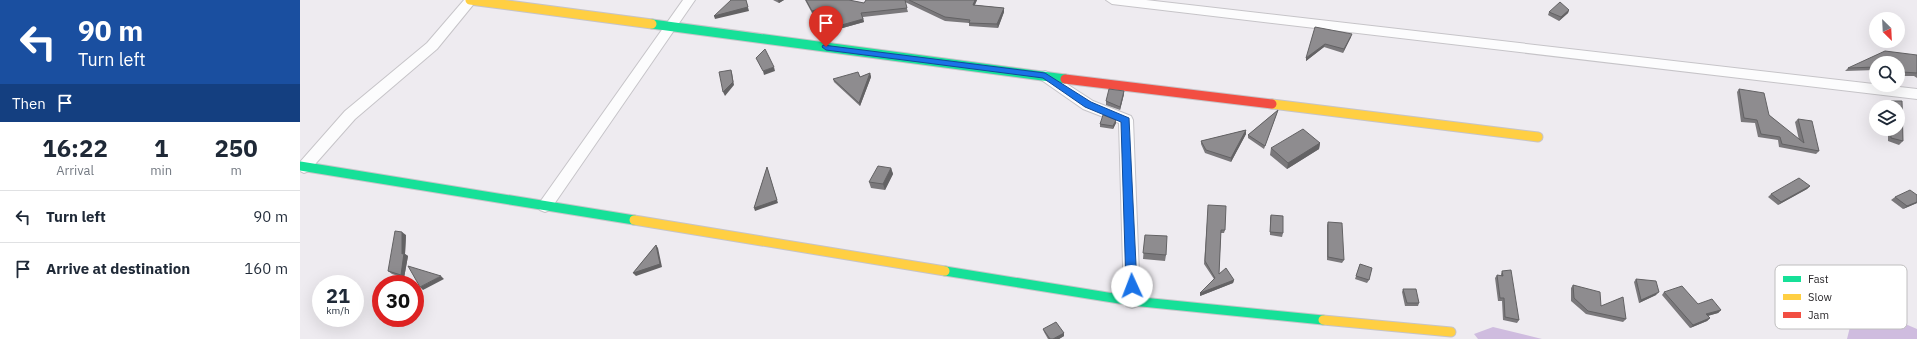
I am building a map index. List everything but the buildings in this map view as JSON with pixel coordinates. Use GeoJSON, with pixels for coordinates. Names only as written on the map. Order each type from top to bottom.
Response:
{"type":"FeatureCollection","features":[{"type":"Feature","properties":{"kind":"street"},"geometry":{"type":"LineString","coordinates":[[302,167],[350,115],[432,46],[471,0],[1045,76],[1538,137]]}},
{"type":"Feature","properties":{"kind":"street"},"geometry":{"type":"LineString","coordinates":[[545,206],[689,0]]}},
{"type":"Feature","properties":{"kind":"street"},"geometry":{"type":"LineString","coordinates":[[1112,0],[1917,94]]}},
{"type":"Feature","properties":{"kind":"street"},"geometry":{"type":"LineString","coordinates":[[1045,76],[1088,104],[1126,120],[1132,301]]}},
{"type":"Feature","properties":{"kind":"street"},"geometry":{"type":"LineString","coordinates":[[302,167],[1132,301],[1451,332]]}},
{"type":"Feature","properties":{"kind":"shaded area"},"geometry":{"type":"Polygon","coordinates":[[[1907,325],[1917,329],[1917,339],[1847,339],[1850,329],[1907,329],[1907,325]]]}},
{"type":"Feature","properties":{"kind":"shaded area"},"geometry":{"type":"Polygon","coordinates":[[[1493,327],[1542,339],[1478,339],[1474,334],[1493,327]]]}},
{"type":"Feature","properties":{"kind":"traffic: fast"},"geometry":{"type":"LineString","coordinates":[[652,24],[1065,79]]}},
{"type":"Feature","properties":{"kind":"traffic: fast"},"geometry":{"type":"LineString","coordinates":[[300,166],[634,220]]}},
{"type":"Feature","properties":{"kind":"traffic: fast"},"geometry":{"type":"LineString","coordinates":[[945,271],[1132,301],[1323,320]]}},
{"type":"Feature","properties":{"kind":"traffic: slow"},"geometry":{"type":"LineString","coordinates":[[470,0],[652,24]]}},
{"type":"Feature","properties":{"kind":"traffic: slow"},"geometry":{"type":"LineString","coordinates":[[1272,104],[1538,137]]}},
{"type":"Feature","properties":{"kind":"traffic: slow"},"geometry":{"type":"LineString","coordinates":[[634,220],[945,271]]}},
{"type":"Feature","properties":{"kind":"traffic: slow"},"geometry":{"type":"LineString","coordinates":[[1323,320],[1451,332]]}},
{"type":"Feature","properties":{"kind":"traffic: jam"},"geometry":{"type":"LineString","coordinates":[[1065,79],[1272,104]]}},
{"type":"Feature","properties":{"kind":"route"},"geometry":{"type":"LineString","coordinates":[[826,47],[1045,76],[1088,104],[1126,120],[1132,286]]}}]}
